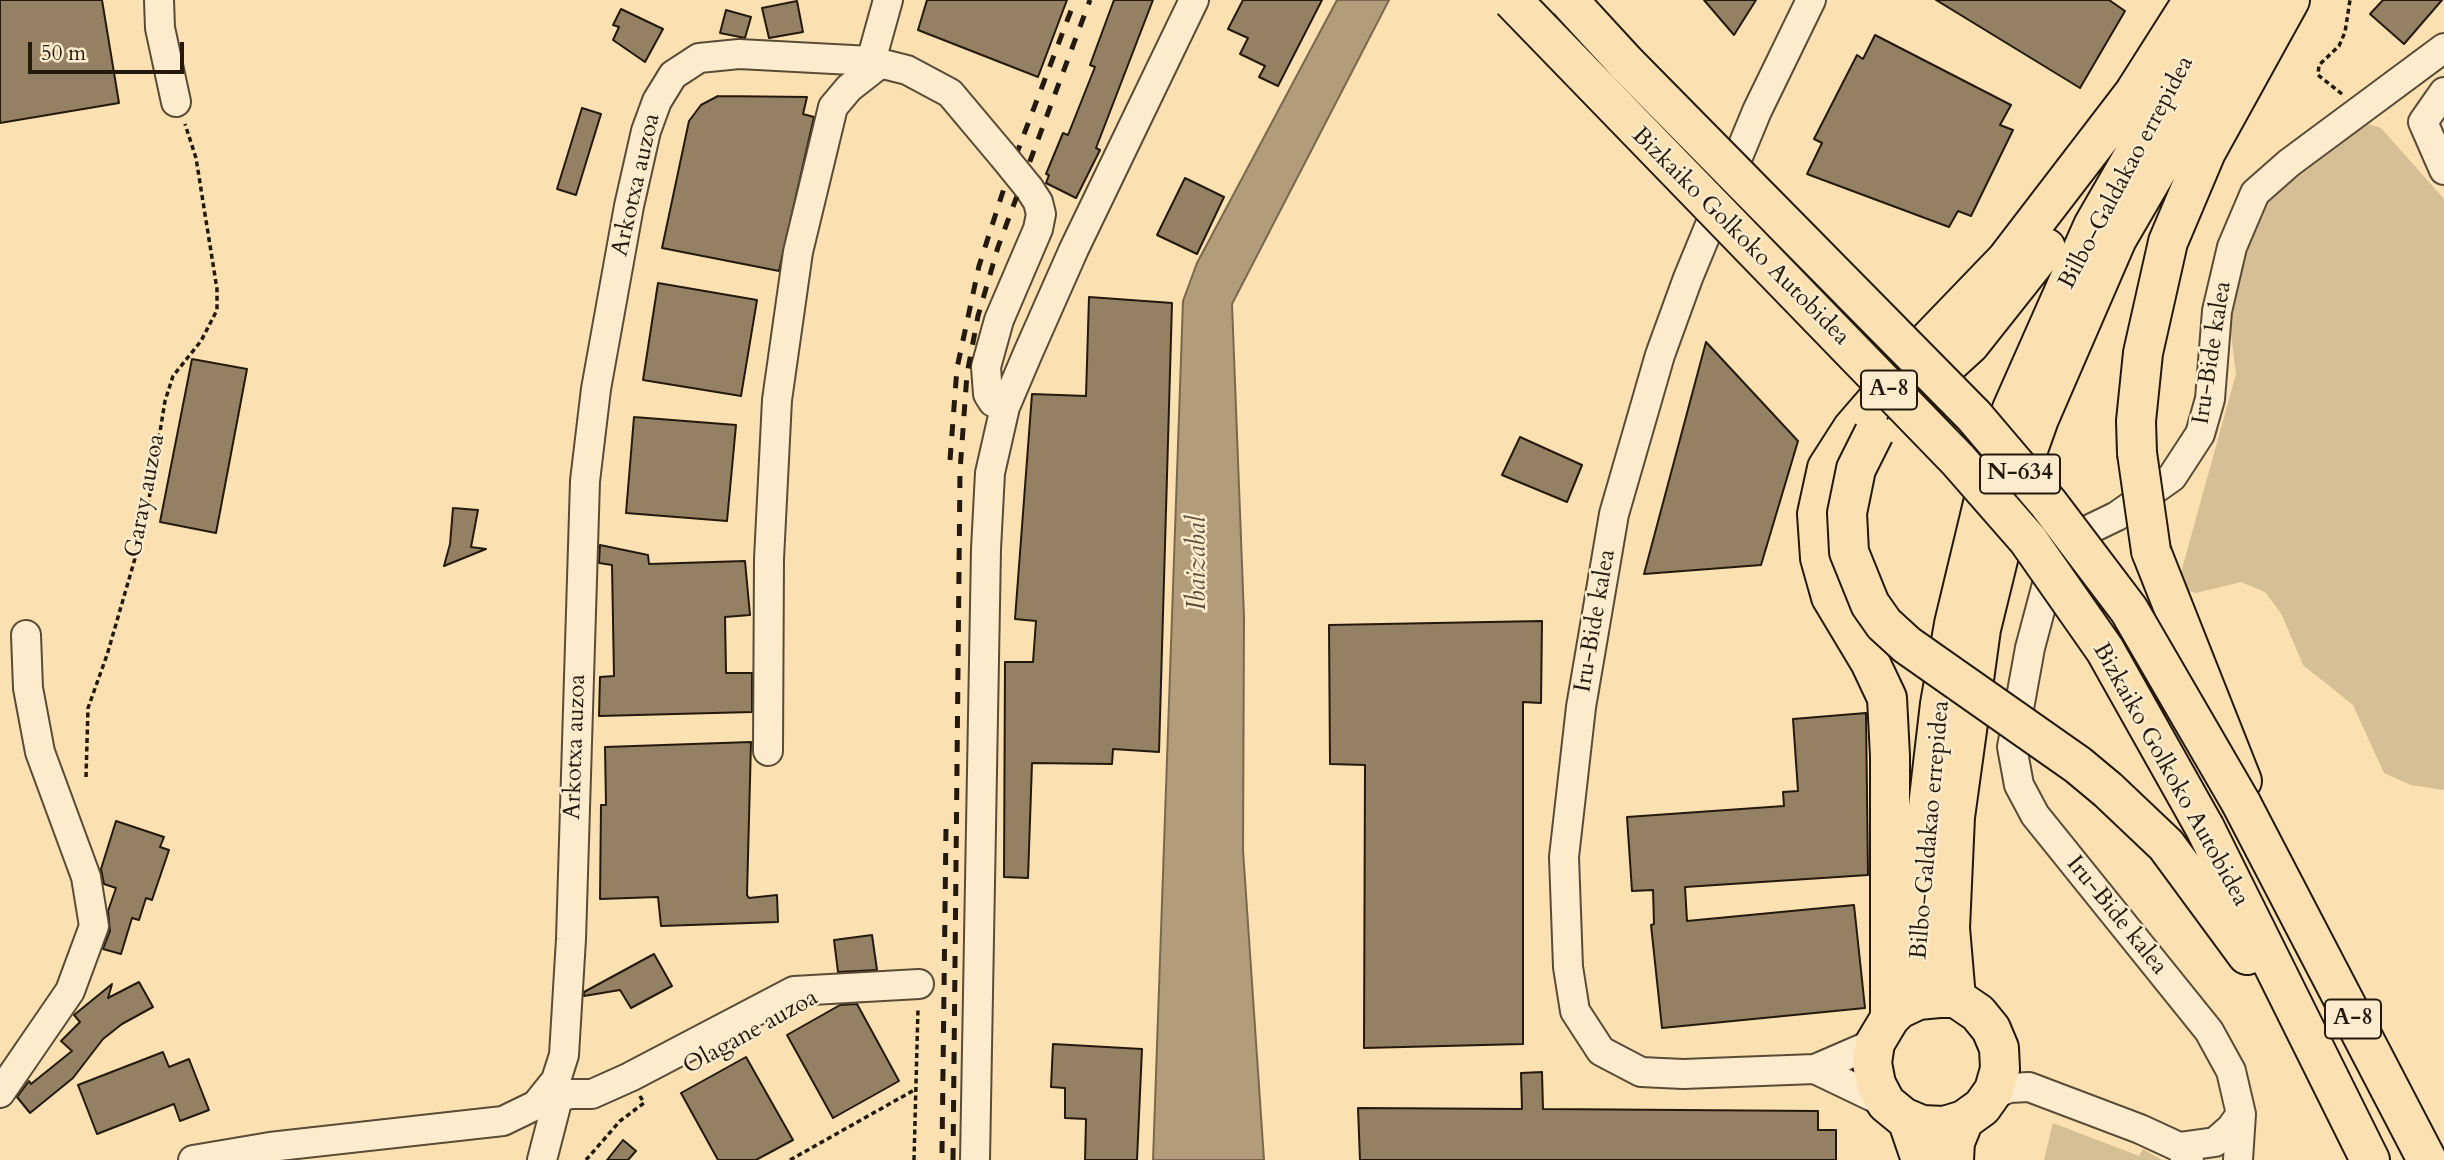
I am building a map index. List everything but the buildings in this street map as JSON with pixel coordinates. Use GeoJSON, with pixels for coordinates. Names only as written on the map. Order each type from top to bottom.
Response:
{"type":"FeatureCollection","features":[{"type":"Feature","properties":{"kind":"highway","name":"Bizkaiko Golkoko Autobidea"},"geometry":{"type":"LineString","coordinates":[[1511,0],[1958,460],[2028,540],[2105,650],[2205,828],[2304,1033],[2371,1160]]}},
{"type":"Feature","properties":{"kind":"highway","name":"Bizkaiko Golkoko Autobidea"},"geometry":{"type":"LineString","coordinates":[[1568,0],[1626,63],[1974,416],[2048,503],[2129,610],[2281,876],[2427,1160]]}},
{"type":"Feature","properties":{"kind":"highway"},"geometry":{"type":"LineString","coordinates":[[1921,1160],[1897,1111],[1876,1084],[1872,1063],[1891,1022],[1890,756],[1887,698],[1870,662],[1831,597],[1820,558],[1817,514],[1827,468],[1852,429],[1929,341],[2006,260],[2134,93],[2193,0]]}},
{"type":"Feature","properties":{"kind":"highway","name":"Bilbo-Galdakao errepidea"},"geometry":{"type":"LineString","coordinates":[[1891,1022],[1917,984],[1921,958],[1927,815],[1940,704],[1954,624],[1992,470],[2012,409],[2073,265],[2112,190],[2223,0]]}},
{"type":"Feature","properties":{"kind":"highway","name":"Bilbo-Galdakao errepidea"},"geometry":{"type":"LineString","coordinates":[[1956,998],[1952,965],[1951,889],[1955,817],[1982,629],[2018,478],[2039,419],[2117,239],[2256,0]]}},
{"type":"Feature","properties":{"kind":"highway"},"geometry":{"type":"LineString","coordinates":[[2281,876],[2151,551],[2137,453],[2136,421],[2143,353],[2168,242],[2206,152],[2290,0]]}},
{"type":"Feature","properties":{"kind":"highway"},"geometry":{"type":"LineString","coordinates":[[2192,52],[1997,315],[1951,364],[1874,433],[1856,468],[1847,513],[1849,552],[1870,604],[1884,624],[1907,645],[2067,757],[2108,790],[2166,845],[2304,1033]]}},
{"type":"Feature","properties":{"kind":"highway"},"geometry":{"type":"LineString","coordinates":[[1891,1022],[1918,1000],[1956,998],[1978,1013],[1991,1029],[1999,1048],[2000,1069],[1955,1142],[1954,1160]]}},
{"type":"Feature","properties":{"kind":"highway"},"geometry":{"type":"LineString","coordinates":[[1897,1111],[1922,1125],[1944,1126],[1977,1108]]}},
{"type":"Feature","properties":{"kind":"street"},"geometry":{"type":"LineString","coordinates":[[159,0],[160,28],[176,102]]}},
{"type":"Feature","properties":{"kind":"street"},"geometry":{"type":"LineString","coordinates":[[768,751],[769,559],[777,400],[798,252],[833,107],[876,62],[888,0]]}},
{"type":"Feature","properties":{"kind":"street"},"geometry":{"type":"LineString","coordinates":[[975,1160],[986,549],[990,473],[1005,407],[1074,249],[1194,0]]}},
{"type":"Feature","properties":{"kind":"street","name":"Iru-Bide kalea"},"geometry":{"type":"LineString","coordinates":[[1811,0],[1752,124],[1688,278],[1656,368],[1615,514],[1581,707],[1564,857],[1568,967],[1575,1011],[1601,1051],[1641,1072],[1815,1069]]}},
{"type":"Feature","properties":{"kind":"street","name":"Iru-Bide kalea"},"geometry":{"type":"LineString","coordinates":[[2238,1160],[2241,1114],[2231,1071],[2209,1031],[2035,815],[2019,785],[2012,747],[2030,648],[2051,569],[2088,530],[2117,516],[2172,477],[2200,434],[2210,399],[2217,311],[2232,247],[2255,193],[2289,163],[2444,48]]}},
{"type":"Feature","properties":{"kind":"street","name":"Arkotxa auzoa"},"geometry":{"type":"LineString","coordinates":[[193,1160],[267,1154],[484,1125],[522,1114],[553,1095],[564,1055],[571,939],[585,481],[596,389],[646,131],[657,101],[673,75],[699,58],[739,54],[876,62]]}},
{"type":"Feature","properties":{"kind":"street"},"geometry":{"type":"LineString","coordinates":[[876,62],[907,70],[950,93],[1038,202],[1041,214],[1038,229],[995,332],[986,367],[988,394],[993,402],[1005,407]]}},
{"type":"Feature","properties":{"kind":"street"},"geometry":{"type":"LineString","coordinates":[[2444,92],[2423,122],[2444,170]]}},
{"type":"Feature","properties":{"kind":"street"},"geometry":{"type":"LineString","coordinates":[[0,1093],[9,1058],[70,991],[94,926],[86,877],[40,752],[28,688],[26,635]]}},
{"type":"Feature","properties":{"kind":"street"},"geometry":{"type":"LineString","coordinates":[[542,1160],[553,1095],[592,1094],[630,1077],[794,991],[919,984]]}},
{"type":"Feature","properties":{"kind":"street"},"geometry":{"type":"LineString","coordinates":[[1815,1069],[1891,1022]]}},
{"type":"Feature","properties":{"kind":"street"},"geometry":{"type":"LineString","coordinates":[[1999,1048],[2010,1067],[2029,1087]]}},
{"type":"Feature","properties":{"kind":"street"},"geometry":{"type":"LineString","coordinates":[[1815,1069],[1897,1111]]}},
{"type":"Feature","properties":{"kind":"street"},"geometry":{"type":"LineString","coordinates":[[1977,1108],[2009,1088],[2029,1087],[2140,1129],[2184,1154],[2223,1137],[2241,1114]]}},
{"type":"Feature","properties":{"kind":"path"},"geometry":{"type":"LineString","coordinates":[[2345,96],[2324,83],[2318,75],[2319,65],[2330,57],[2345,32],[2350,0]]}},
{"type":"Feature","properties":{"kind":"path","name":"Garay auzoa"},"geometry":{"type":"LineString","coordinates":[[86,778],[88,708],[145,524],[158,439],[173,376],[212,324],[217,310],[217,289],[196,158],[176,102]]}},
{"type":"Feature","properties":{"kind":"path"},"geometry":{"type":"LineString","coordinates":[[914,1160],[919,984]]}},
{"type":"Feature","properties":{"kind":"path"},"geometry":{"type":"LineString","coordinates":[[586,1160],[621,1121],[644,1102],[630,1077]]}},
{"type":"Feature","properties":{"kind":"path"},"geometry":{"type":"LineString","coordinates":[[790,1160],[916,1089]]}},
{"type":"Feature","properties":{"kind":"shaded area"},"geometry":{"type":"Polygon","coordinates":[[[2354,119],[2381,128],[2444,199],[2444,790],[2411,785],[2384,773],[2353,705],[2303,665],[2282,615],[2265,592],[2241,582],[2196,593],[2177,587],[2236,374],[2223,270],[2230,225],[2354,119]]]}},
{"type":"Feature","properties":{"kind":"shaded area"},"geometry":{"type":"Polygon","coordinates":[[[2053,1123],[2139,1156],[2143,1149],[2162,1160],[2044,1160],[2053,1123]]]}},
{"type":"Feature","properties":{"kind":"water","name":"Ibaizabal"},"geometry":{"type":"Polygon","coordinates":[[[1337,0],[1389,0],[1232,304],[1244,617],[1243,850],[1264,1160],[1153,1160],[1183,301],[1197,263],[1337,0]]]}},
{"type":"Feature","properties":{"kind":"railway"},"geometry":{"type":"LineString","coordinates":[[950,460],[957,368],[979,266],[1007,179],[1075,0]]}},
{"type":"Feature","properties":{"kind":"railway"},"geometry":{"type":"LineString","coordinates":[[953,1160],[960,471],[967,374],[978,316],[998,247],[1090,0]]}},
{"type":"Feature","properties":{"kind":"railway"},"geometry":{"type":"LineString","coordinates":[[942,1153],[946,828]]}}]}
